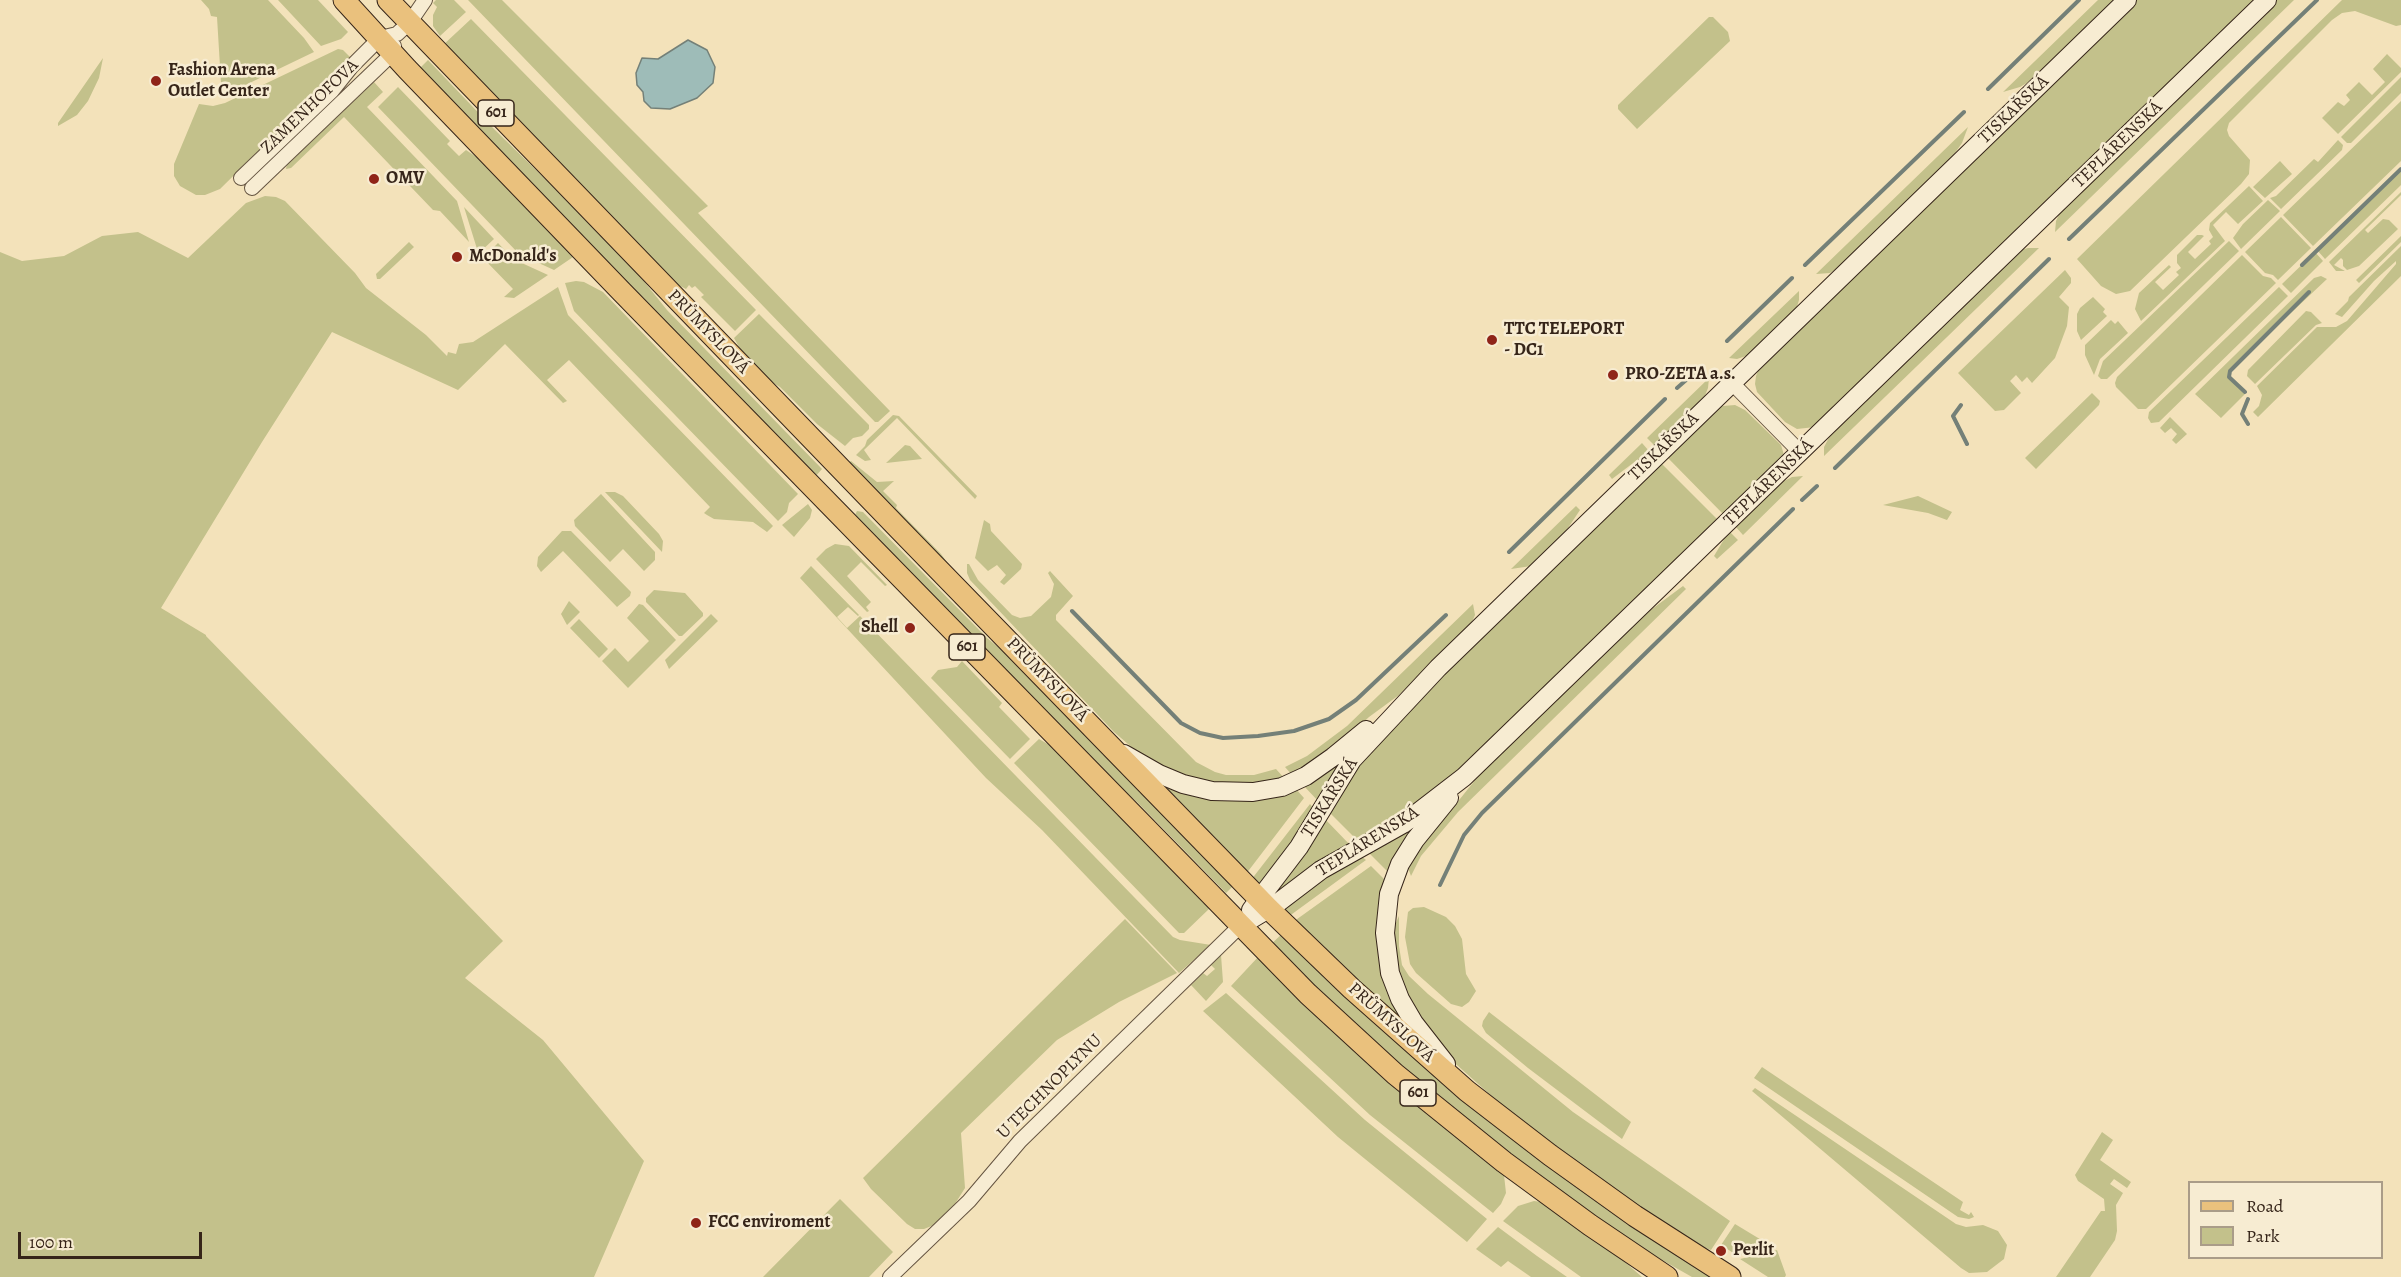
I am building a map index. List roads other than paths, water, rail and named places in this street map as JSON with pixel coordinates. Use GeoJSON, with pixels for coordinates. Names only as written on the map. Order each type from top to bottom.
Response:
{"type":"FeatureCollection","features":[{"type":"Feature","properties":{"kind":"main road","name":"PRŮMYSLOVÁ"},"geometry":{"type":"LineString","coordinates":[[344,0],[395,37],[1112,747],[1264,904],[1352,989],[1467,1091],[1607,1196],[1730,1277]]}},
{"type":"Feature","properties":{"kind":"main road","name":"PRŮMYSLOVÁ"},"geometry":{"type":"LineString","coordinates":[[388,0],[395,37],[622,292],[1240,927],[1308,994],[1421,1096],[1548,1196],[1667,1277]]}},
{"type":"Feature","properties":{"kind":"street"},"geometry":{"type":"LineString","coordinates":[[395,37],[425,0]]}},
{"type":"Feature","properties":{"kind":"street","name":"TISKAŘSKÁ"},"geometry":{"type":"LineString","coordinates":[[1264,904],[1352,760],[1438,668],[2127,0]]}},
{"type":"Feature","properties":{"kind":"street","name":"TEPLÁRENSKÁ"},"geometry":{"type":"LineString","coordinates":[[1240,927],[1264,904],[1403,824],[1464,777],[2267,0]]}},
{"type":"Feature","properties":{"kind":"street","name":"ZAMENHOFOVA"},"geometry":{"type":"LineString","coordinates":[[241,178],[332,91],[352,66],[395,37]]}},
{"type":"Feature","properties":{"kind":"street","name":"ZAMENHOFOVA"},"geometry":{"type":"LineString","coordinates":[[252,188],[395,37]]}},
{"type":"Feature","properties":{"kind":"street"},"geometry":{"type":"LineString","coordinates":[[1732,382],[1801,453]]}},
{"type":"Feature","properties":{"kind":"street"},"geometry":{"type":"LineString","coordinates":[[1112,747],[1159,774],[1197,788],[1227,793],[1268,790],[1294,782],[1317,770],[1438,668]]}},
{"type":"Feature","properties":{"kind":"street"},"geometry":{"type":"LineString","coordinates":[[1464,777],[1415,840],[1400,864],[1389,894],[1384,933],[1390,973],[1403,1005],[1414,1023],[1467,1091]]}},
{"type":"Feature","properties":{"kind":"street","name":"U TECHNOPLYNU"},"geometry":{"type":"LineString","coordinates":[[890,1277],[969,1201],[1020,1140],[1240,927]]}},
{"type":"Feature","properties":{"kind":"water"},"geometry":{"type":"Polygon","coordinates":[[[688,40],[707,50],[715,67],[713,83],[697,98],[670,109],[651,108],[644,101],[643,92],[637,85],[636,73],[642,58],[658,59],[688,40]]]}},
{"type":"Feature","properties":{"kind":"waterway"},"geometry":{"type":"LineString","coordinates":[[1988,89],[2079,0]]}},
{"type":"Feature","properties":{"kind":"waterway"},"geometry":{"type":"LineString","coordinates":[[2069,239],[2317,0]]}},
{"type":"Feature","properties":{"kind":"waterway"},"geometry":{"type":"LineString","coordinates":[[1805,265],[1964,112]]}},
{"type":"Feature","properties":{"kind":"waterway"},"geometry":{"type":"LineString","coordinates":[[2302,265],[2401,169]]}},
{"type":"Feature","properties":{"kind":"waterway"},"geometry":{"type":"LineString","coordinates":[[1835,468],[2049,259]]}},
{"type":"Feature","properties":{"kind":"waterway"},"geometry":{"type":"LineString","coordinates":[[1727,341],[1792,278]]}},
{"type":"Feature","properties":{"kind":"waterway"},"geometry":{"type":"LineString","coordinates":[[2245,392],[2229,377],[2230,371],[2309,292]]}},
{"type":"Feature","properties":{"kind":"waterway"},"geometry":{"type":"LineString","coordinates":[[1677,388],[1693,374]]}},
{"type":"Feature","properties":{"kind":"waterway"},"geometry":{"type":"LineString","coordinates":[[1509,552],[1665,399]]}},
{"type":"Feature","properties":{"kind":"waterway"},"geometry":{"type":"LineString","coordinates":[[2248,399],[2242,414],[2248,424]]}},
{"type":"Feature","properties":{"kind":"waterway"},"geometry":{"type":"LineString","coordinates":[[1961,405],[1953,416],[1967,444]]}},
{"type":"Feature","properties":{"kind":"waterway"},"geometry":{"type":"LineString","coordinates":[[1802,500],[1817,486]]}},
{"type":"Feature","properties":{"kind":"waterway"},"geometry":{"type":"LineString","coordinates":[[1440,885],[1464,835],[1482,813],[1793,509]]}},
{"type":"Feature","properties":{"kind":"waterway"},"geometry":{"type":"LineString","coordinates":[[1072,611],[1181,723],[1200,733],[1223,738],[1294,731],[1329,719],[1356,700],[1446,615]]}},
{"type":"Feature","properties":{"kind":"place","name":"Fashion Arena Outlet Center"},"geometry":{"type":"Point","coordinates":[156,81]}},
{"type":"Feature","properties":{"kind":"place","name":"OMV"},"geometry":{"type":"Point","coordinates":[374,179]}},
{"type":"Feature","properties":{"kind":"place","name":"McDonald's"},"geometry":{"type":"Point","coordinates":[457,257]}},
{"type":"Feature","properties":{"kind":"place","name":"TTC TELEPORT - DC1"},"geometry":{"type":"Point","coordinates":[1492,340]}},
{"type":"Feature","properties":{"kind":"place","name":"PRO-ZETA a.s."},"geometry":{"type":"Point","coordinates":[1613,375]}},
{"type":"Feature","properties":{"kind":"place","name":"Shell"},"geometry":{"type":"Point","coordinates":[910,628]}},
{"type":"Feature","properties":{"kind":"place","name":"FCC enviroment"},"geometry":{"type":"Point","coordinates":[696,1223]}},
{"type":"Feature","properties":{"kind":"place","name":"Perlit"},"geometry":{"type":"Point","coordinates":[1721,1251]}}]}
